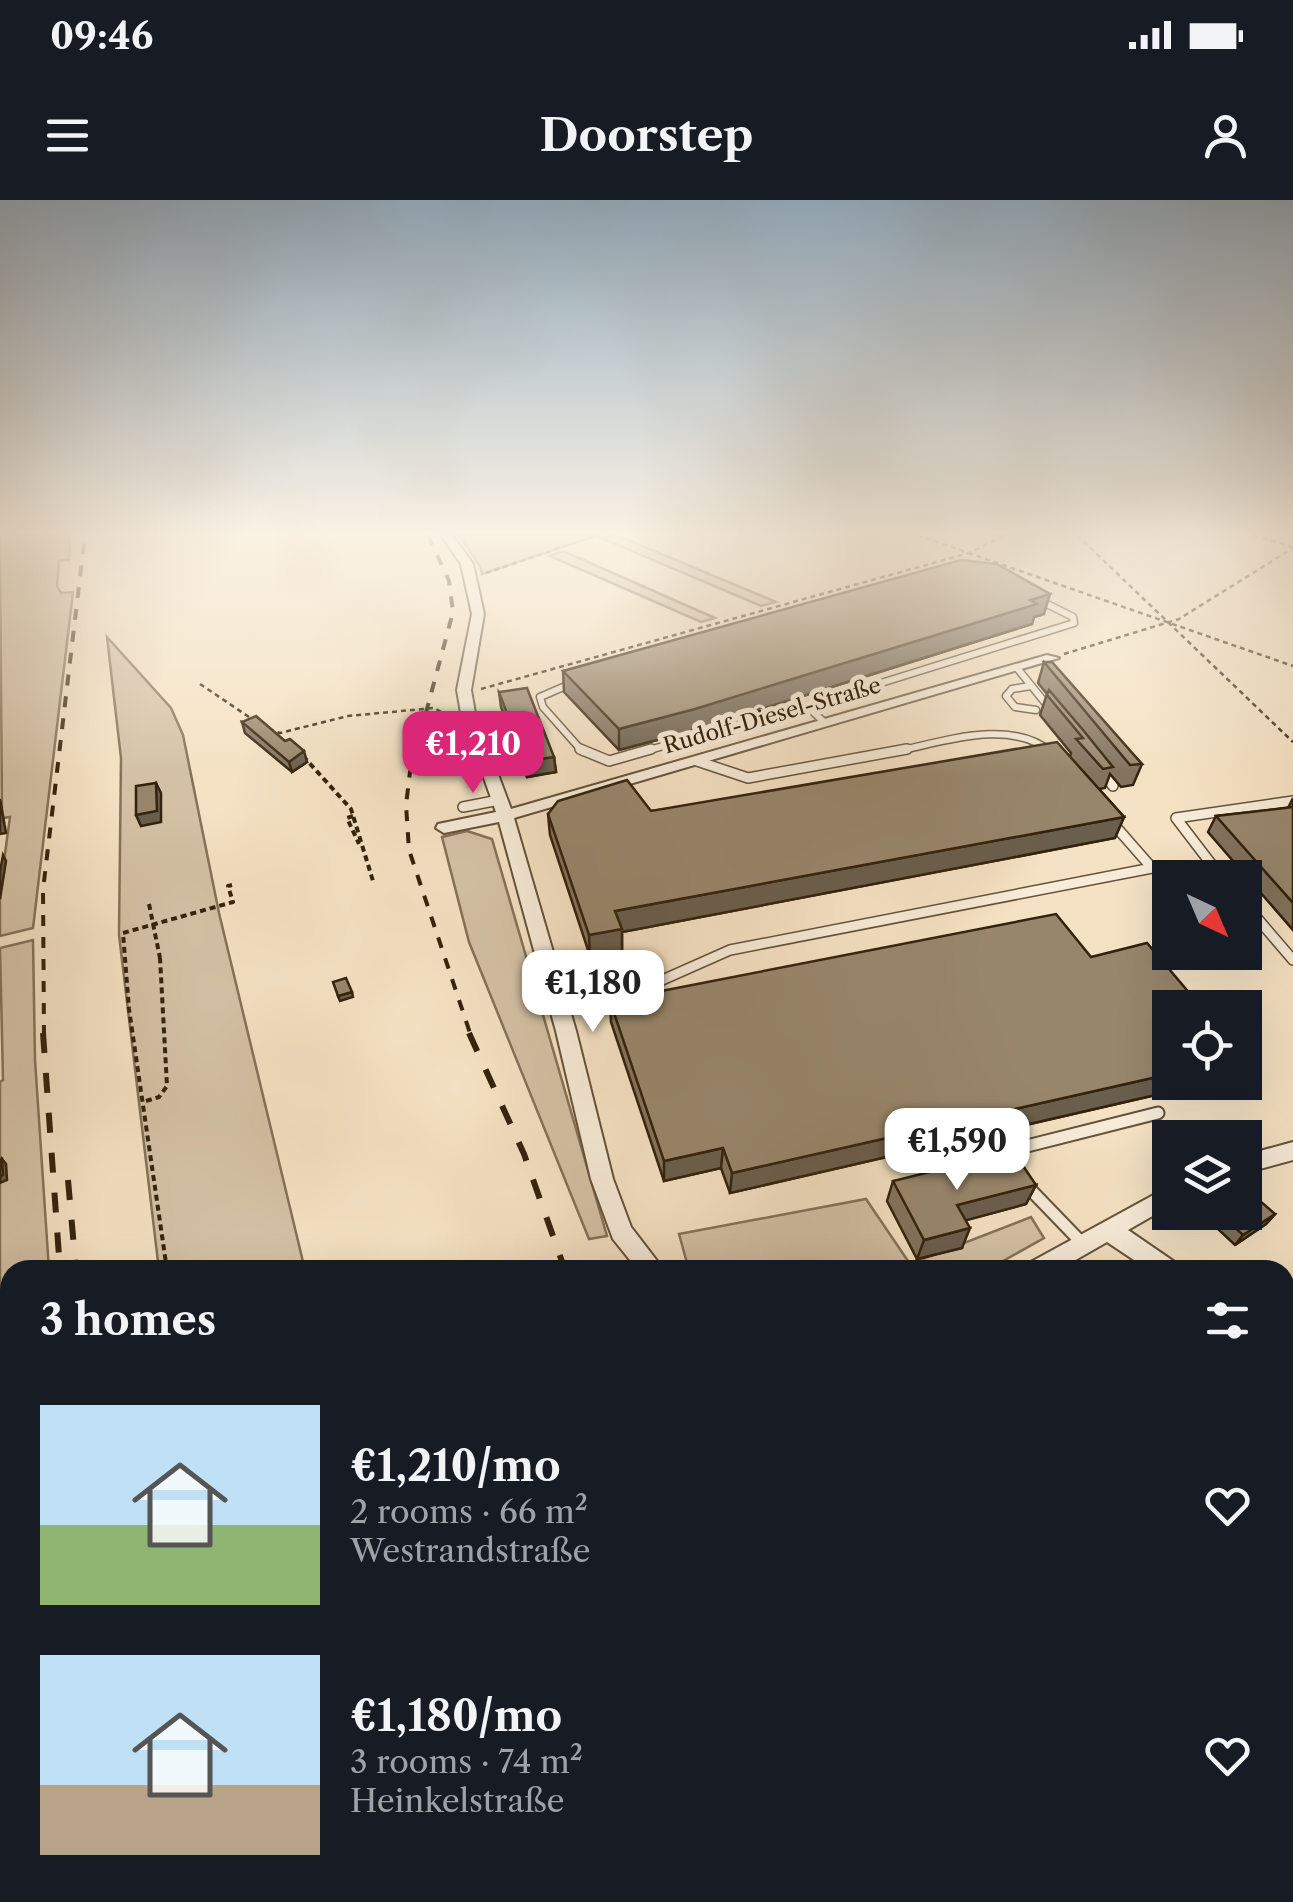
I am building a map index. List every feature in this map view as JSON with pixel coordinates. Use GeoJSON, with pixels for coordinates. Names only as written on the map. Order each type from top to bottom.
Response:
{"type":"FeatureCollection","features":[{"type":"Feature","properties":{"kind":"street"},"geometry":{"type":"LineString","coordinates":[[476,614],[464,690],[469,718],[502,808],[557,998],[602,1179],[621,1232],[644,1260]]}},
{"type":"Feature","properties":{"kind":"street","name":"Rudolf-Diesel-Straße"},"geometry":{"type":"LineString","coordinates":[[444,828],[502,808],[697,761],[1052,658]]}},
{"type":"Feature","properties":{"kind":"street"},"geometry":{"type":"LineString","coordinates":[[1262,1159],[1293,1151]]}},
{"type":"Feature","properties":{"kind":"street"},"geometry":{"type":"LineString","coordinates":[[1054,1260],[1152,1205]]}},
{"type":"Feature","properties":{"kind":"street"},"geometry":{"type":"LineString","coordinates":[[1108,1230],[1153,1260]]}},
{"type":"Feature","properties":{"kind":"lane"},"geometry":{"type":"LineString","coordinates":[[578,681],[540,697],[543,706],[585,756],[609,761],[807,706],[1074,623],[1067,614]]}},
{"type":"Feature","properties":{"kind":"lane"},"geometry":{"type":"LineString","coordinates":[[1017,668],[1054,714]]}},
{"type":"Feature","properties":{"kind":"lane"},"geometry":{"type":"LineString","coordinates":[[1031,686],[1012,688],[1006,696],[1016,706],[1036,710]]}},
{"type":"Feature","properties":{"kind":"lane"},"geometry":{"type":"LineString","coordinates":[[807,706],[825,724]]}},
{"type":"Feature","properties":{"kind":"lane"},"geometry":{"type":"LineString","coordinates":[[697,761],[741,778],[991,734],[1019,736],[1044,745],[1056,759]]}},
{"type":"Feature","properties":{"kind":"lane"},"geometry":{"type":"LineString","coordinates":[[1090,757],[1114,786]]}},
{"type":"Feature","properties":{"kind":"lane"},"geometry":{"type":"LineString","coordinates":[[1208,860],[1176,818],[1293,801]]}},
{"type":"Feature","properties":{"kind":"lane"},"geometry":{"type":"LineString","coordinates":[[463,808],[502,808]]}},
{"type":"Feature","properties":{"kind":"lane"},"geometry":{"type":"LineString","coordinates":[[557,998],[679,976],[696,963],[730,950],[1152,868],[1104,814]]}},
{"type":"Feature","properties":{"kind":"lane"},"geometry":{"type":"LineString","coordinates":[[1262,924],[1293,960]]}},
{"type":"Feature","properties":{"kind":"lane"},"geometry":{"type":"LineString","coordinates":[[1084,1244],[1020,1179],[1003,1152],[1158,1113]]}},
{"type":"Feature","properties":{"kind":"path"},"geometry":{"type":"LineString","coordinates":[[480,676],[477,690],[748,614]]}},
{"type":"Feature","properties":{"kind":"path"},"geometry":{"type":"LineString","coordinates":[[1142,614],[1293,666]]}},
{"type":"Feature","properties":{"kind":"path"},"geometry":{"type":"LineString","coordinates":[[1159,614],[1293,742]]}},
{"type":"Feature","properties":{"kind":"path"},"geometry":{"type":"LineString","coordinates":[[1052,658],[1169,624],[1185,614]]}},
{"type":"Feature","properties":{"kind":"path"},"geometry":{"type":"LineString","coordinates":[[200,684],[278,735],[348,716],[434,708],[453,720],[469,718]]}},
{"type":"Feature","properties":{"kind":"path"},"geometry":{"type":"LineString","coordinates":[[294,749],[340,792],[373,881]]}},
{"type":"Feature","properties":{"kind":"path"},"geometry":{"type":"LineString","coordinates":[[351,818],[362,850]]}},
{"type":"Feature","properties":{"kind":"path"},"geometry":{"type":"LineString","coordinates":[[166,1260],[129,1009],[123,933],[233,902],[228,886],[232,885]]}},
{"type":"Feature","properties":{"kind":"path"},"geometry":{"type":"LineString","coordinates":[[145,1102],[160,1097],[167,1086],[160,958],[149,904]]}},
{"type":"Feature","properties":{"kind":"shaded area"},"geometry":{"type":"Polygon","coordinates":[[[1,614],[70,614],[33,928],[0,936],[0,890],[10,817],[2,818],[1,614]]]}},
{"type":"Feature","properties":{"kind":"shaded area"},"geometry":{"type":"Polygon","coordinates":[[[684,614],[715,618],[701,622],[684,614]]]}},
{"type":"Feature","properties":{"kind":"shaded area"},"geometry":{"type":"Polygon","coordinates":[[[107,637],[171,708],[183,735],[219,913],[303,1260],[158,1260],[119,935],[121,758],[107,637]]]}},
{"type":"Feature","properties":{"kind":"shaded area"},"geometry":{"type":"Polygon","coordinates":[[[467,831],[492,839],[607,1236],[589,1239],[469,942],[442,837],[467,831]]]}},
{"type":"Feature","properties":{"kind":"shaded area"},"geometry":{"type":"Polygon","coordinates":[[[33,940],[35,1060],[48,1260],[0,1260],[0,948],[33,940]]]}},
{"type":"Feature","properties":{"kind":"shaded area"},"geometry":{"type":"Polygon","coordinates":[[[866,1199],[907,1260],[686,1260],[679,1234],[866,1199]]]}},
{"type":"Feature","properties":{"kind":"shaded area"},"geometry":{"type":"Polygon","coordinates":[[[1031,1217],[1044,1238],[1005,1260],[920,1260],[1031,1217]]]}},
{"type":"Feature","properties":{"kind":"building"},"geometry":{"type":"Polygon","coordinates":[[[766,614],[1003,614],[619,729],[563,671],[766,614]]]}},
{"type":"Feature","properties":{"kind":"building"},"geometry":{"type":"Polygon","coordinates":[[[1044,662],[1052,662],[1142,764],[1130,765],[1044,662]]]}},
{"type":"Feature","properties":{"kind":"building"},"geometry":{"type":"Polygon","coordinates":[[[527,688],[554,757],[525,761],[499,692],[527,688]]]}},
{"type":"Feature","properties":{"kind":"building"},"geometry":{"type":"Polygon","coordinates":[[[1049,690],[1113,767],[1103,769],[1076,739],[1083,738],[1047,695],[1049,690]]]}},
{"type":"Feature","properties":{"kind":"building"},"geometry":{"type":"Polygon","coordinates":[[[256,716],[285,741],[290,739],[304,751],[289,762],[242,722],[256,716]]]}},
{"type":"Feature","properties":{"kind":"building"},"geometry":{"type":"Polygon","coordinates":[[[1057,742],[1124,817],[615,911],[622,929],[589,935],[548,814],[558,801],[627,780],[651,811],[1057,742]]]}},
{"type":"Feature","properties":{"kind":"building"},"geometry":{"type":"Polygon","coordinates":[[[156,783],[157,811],[136,815],[136,786],[156,783]]]}},
{"type":"Feature","properties":{"kind":"building"},"geometry":{"type":"Polygon","coordinates":[[[1293,807],[1293,903],[1262,868],[1262,860],[1255,860],[1216,816],[1293,807]]]}},
{"type":"Feature","properties":{"kind":"building"},"geometry":{"type":"Polygon","coordinates":[[[1056,914],[1091,957],[1147,943],[1152,949],[1152,970],[1170,970],[1187,990],[1152,990],[1152,1078],[732,1173],[723,1148],[664,1161],[610,1001],[1056,914]]]}},
{"type":"Feature","properties":{"kind":"building"},"geometry":{"type":"Polygon","coordinates":[[[346,978],[352,992],[338,996],[333,982],[346,978]]]}},
{"type":"Feature","properties":{"kind":"building"},"geometry":{"type":"Polygon","coordinates":[[[1017,1157],[1036,1185],[957,1205],[970,1228],[924,1240],[893,1181],[958,1165],[962,1171],[1017,1157]]]}},
{"type":"Feature","properties":{"kind":"building"},"geometry":{"type":"Polygon","coordinates":[[[1262,1203],[1275,1214],[1262,1223],[1262,1203]]]}},
{"type":"Feature","properties":{"kind":"railway"},"geometry":{"type":"LineString","coordinates":[[44,1036],[43,890],[76,614]]}},
{"type":"Feature","properties":{"kind":"railway"},"geometry":{"type":"LineString","coordinates":[[452,614],[410,772],[406,805],[409,850],[471,1036]]}},
{"type":"Feature","properties":{"kind":"railway"},"geometry":{"type":"LineString","coordinates":[[43,1033],[59,1260]]}},
{"type":"Feature","properties":{"kind":"railway"},"geometry":{"type":"LineString","coordinates":[[469,1033],[524,1154],[561,1260]]}},
{"type":"Feature","properties":{"kind":"railway"},"geometry":{"type":"LineString","coordinates":[[68,1180],[75,1260]]}}]}
